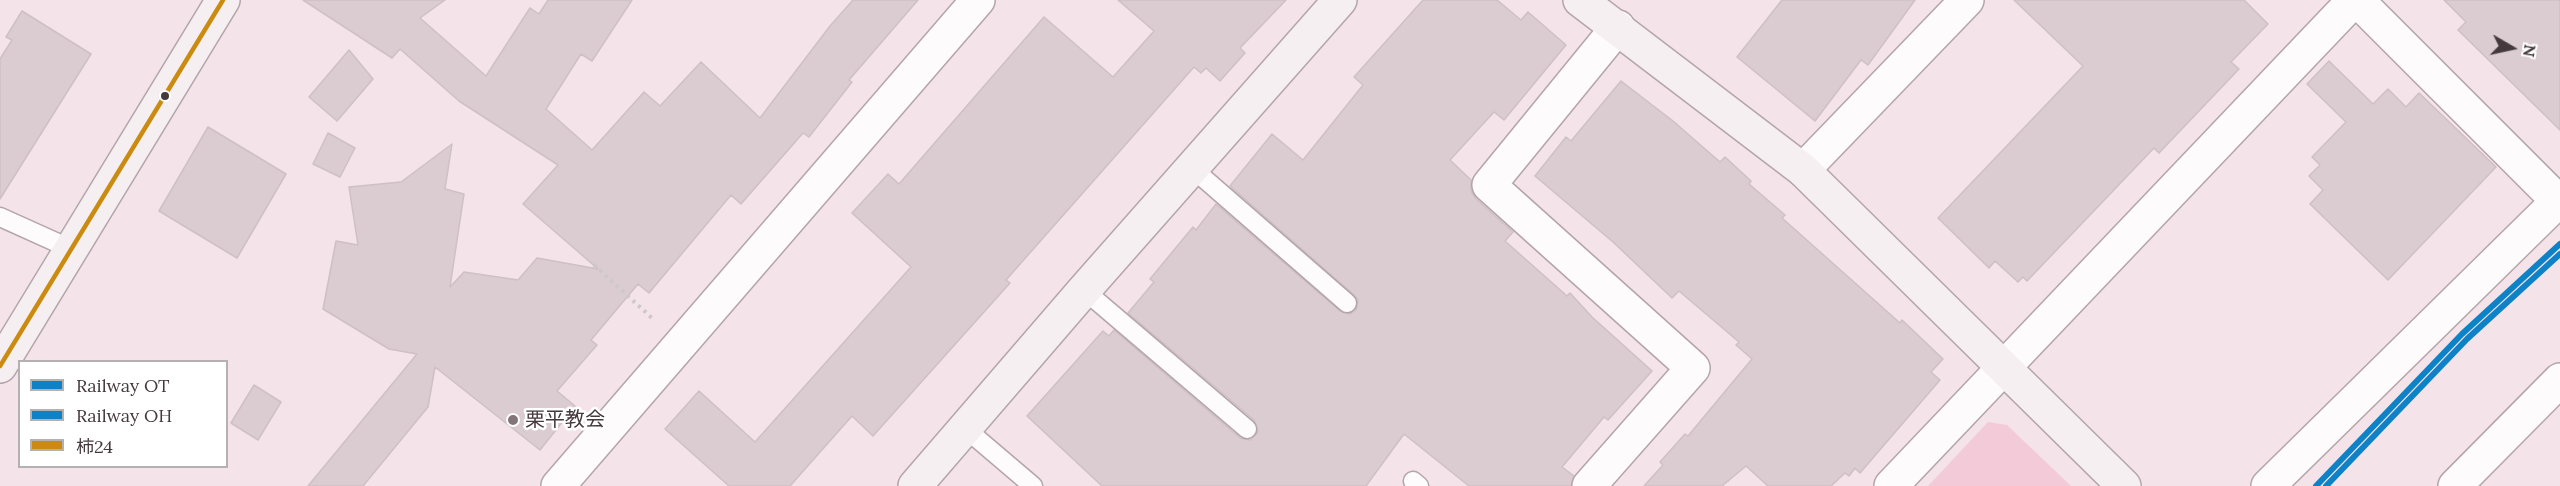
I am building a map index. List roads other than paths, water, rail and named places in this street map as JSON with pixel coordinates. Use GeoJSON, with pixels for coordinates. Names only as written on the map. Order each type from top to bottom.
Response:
{"type":"FeatureCollection","features":[{"type":"Feature","properties":{"kind":"street"},"geometry":{"type":"LineString","coordinates":[[0,366],[223,0]]}},
{"type":"Feature","properties":{"kind":"street"},"geometry":{"type":"LineString","coordinates":[[558,486],[978,0]]}},
{"type":"Feature","properties":{"kind":"street"},"geometry":{"type":"LineString","coordinates":[[915,486],[1084,290],[1340,0]]}},
{"type":"Feature","properties":{"kind":"street"},"geometry":{"type":"LineString","coordinates":[[1580,0],[1803,170],[2124,486]]}},
{"type":"Feature","properties":{"kind":"street"},"geometry":{"type":"LineString","coordinates":[[1803,170],[1967,0]]}},
{"type":"Feature","properties":{"kind":"street"},"geometry":{"type":"LineString","coordinates":[[1891,486],[2355,0],[2559,200],[2268,486]]}},
{"type":"Feature","properties":{"kind":"street"},"geometry":{"type":"LineString","coordinates":[[1589,486],[1693,368],[1489,185],[1618,27]]}},
{"type":"Feature","properties":{"kind":"street"},"geometry":{"type":"LineString","coordinates":[[2465,483],[2560,380]]}},
{"type":"Feature","properties":{"kind":"lane"},"geometry":{"type":"LineString","coordinates":[[1192,168],[1347,303]]}},
{"type":"Feature","properties":{"kind":"lane"},"geometry":{"type":"LineString","coordinates":[[0,217],[71,249]]}},
{"type":"Feature","properties":{"kind":"lane"},"geometry":{"type":"LineString","coordinates":[[1084,290],[1247,429]]}},
{"type":"Feature","properties":{"kind":"lane"},"geometry":{"type":"LineString","coordinates":[[966,429],[1033,486]]}},
{"type":"Feature","properties":{"kind":"rail line","name":"OT"},"geometry":{"type":"LineString","coordinates":[[2316,486],[2462,334],[2560,244]]}},
{"type":"Feature","properties":{"kind":"rail line","name":"OH"},"geometry":{"type":"LineString","coordinates":[[2326,486],[2467,339],[2560,254]]}},
{"type":"Feature","properties":{"kind":"place","name":"栗平教会"},"geometry":{"type":"Point","coordinates":[513,420]}}]}
